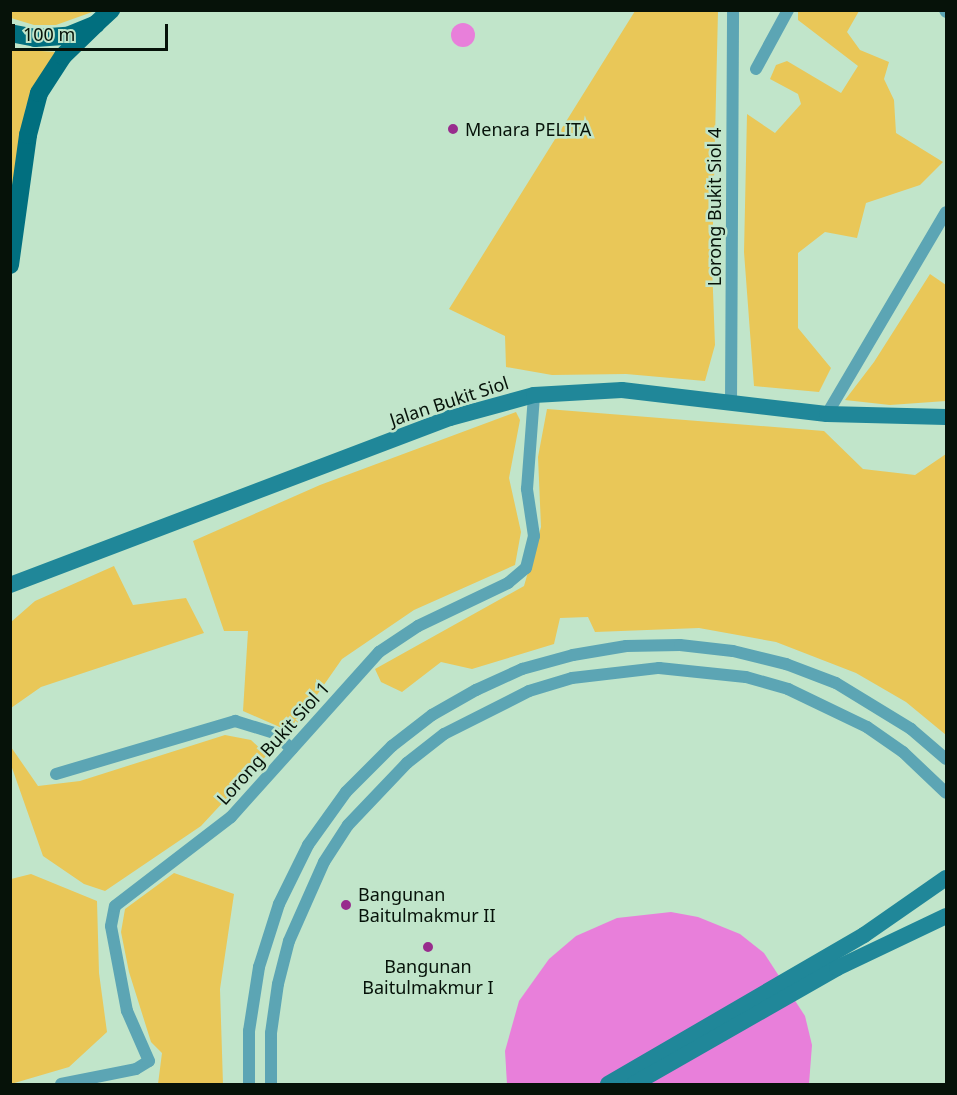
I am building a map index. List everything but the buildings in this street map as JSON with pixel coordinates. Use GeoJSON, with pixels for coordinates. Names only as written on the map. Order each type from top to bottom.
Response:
{"type":"FeatureCollection","features":[{"type":"Feature","properties":{"kind":"main road"},"geometry":{"type":"LineString","coordinates":[[10,264],[37,99],[54,67],[111,10]]}},
{"type":"Feature","properties":{"kind":"main road"},"geometry":{"type":"LineString","coordinates":[[10,33],[55,37],[96,24]]}},
{"type":"Feature","properties":{"kind":"street","name":"Lorong Bukit Siol 4"},"geometry":{"type":"LineString","coordinates":[[731,403],[733,10]]}},
{"type":"Feature","properties":{"kind":"street"},"geometry":{"type":"LineString","coordinates":[[756,69],[788,10]]}},
{"type":"Feature","properties":{"kind":"street"},"geometry":{"type":"LineString","coordinates":[[828,414],[946,212]]}},
{"type":"Feature","properties":{"kind":"street","name":"Jalan Bukit Siol"},"geometry":{"type":"LineString","coordinates":[[15,584],[450,418],[534,395],[622,390],[828,414],[946,417]]}},
{"type":"Feature","properties":{"kind":"street","name":"Lorong Bukit Siol 1"},"geometry":{"type":"LineString","coordinates":[[61,1084],[136,1069],[149,1061],[125,1001],[111,926],[115,906],[231,817],[379,652],[418,626],[500,588],[526,568],[534,536],[527,489],[534,395]]}},
{"type":"Feature","properties":{"kind":"street"},"geometry":{"type":"LineString","coordinates":[[249,1084],[249,1031],[259,967],[279,904],[308,845],[346,792],[392,746],[432,715],[476,690],[522,669],[616,648],[680,645],[733,651],[786,664],[836,683],[911,729],[946,759]]}},
{"type":"Feature","properties":{"kind":"street"},"geometry":{"type":"LineString","coordinates":[[271,1084],[271,1033],[278,984],[289,941],[324,862],[348,825],[407,763],[444,734],[507,700],[572,678],[615,670],[659,668],[746,677],[788,689],[867,727],[903,752],[946,793]]}},
{"type":"Feature","properties":{"kind":"street"},"geometry":{"type":"LineString","coordinates":[[56,774],[235,721],[274,733],[292,749]]}},
{"type":"Feature","properties":{"kind":"street"},"geometry":{"type":"LineString","coordinates":[[634,1084],[833,962],[946,878]]}},
{"type":"Feature","properties":{"kind":"street"},"geometry":{"type":"LineString","coordinates":[[608,1084],[833,962],[946,916]]}},
{"type":"Feature","properties":{"kind":"shaded area"},"geometry":{"type":"Polygon","coordinates":[[[10,11],[95,11],[56,25],[34,25],[11,18],[10,11]]]}},
{"type":"Feature","properties":{"kind":"shaded area"},"geometry":{"type":"Polygon","coordinates":[[[635,11],[718,11],[712,265],[715,345],[705,381],[626,374],[552,375],[506,367],[505,336],[449,309],[635,11]]]}},
{"type":"Feature","properties":{"kind":"shaded area"},"geometry":{"type":"Polygon","coordinates":[[[798,11],[859,11],[847,32],[860,50],[889,62],[884,79],[894,100],[896,133],[943,162],[920,185],[866,203],[857,238],[825,232],[798,253],[798,328],[831,368],[819,392],[754,386],[744,252],[747,114],[775,133],[801,104],[798,94],[770,79],[776,65],[787,61],[841,93],[858,66],[798,20],[798,11]]]}},
{"type":"Feature","properties":{"kind":"shaded area"},"geometry":{"type":"Polygon","coordinates":[[[463,23],[472,26],[475,35],[472,44],[463,47],[454,44],[451,35],[454,26],[463,23]]]}},
{"type":"Feature","properties":{"kind":"shaded area"},"geometry":{"type":"Polygon","coordinates":[[[11,49],[56,52],[26,106],[11,207],[11,49]]]}},
{"type":"Feature","properties":{"kind":"shaded area"},"geometry":{"type":"Polygon","coordinates":[[[930,274],[946,285],[946,401],[890,405],[845,400],[874,362],[930,274]]]}},
{"type":"Feature","properties":{"kind":"shaded area"},"geometry":{"type":"Polygon","coordinates":[[[547,409],[824,431],[863,469],[915,475],[946,454],[946,735],[906,702],[856,673],[776,642],[699,628],[595,632],[588,617],[560,618],[554,644],[472,669],[441,662],[402,692],[381,682],[375,669],[524,586],[541,527],[538,457],[547,409]]]}},
{"type":"Feature","properties":{"kind":"shaded area"},"geometry":{"type":"Polygon","coordinates":[[[516,412],[520,420],[509,478],[521,532],[515,565],[414,610],[342,659],[291,732],[243,711],[248,631],[224,631],[193,541],[320,485],[516,412]]]}},
{"type":"Feature","properties":{"kind":"shaded area"},"geometry":{"type":"Polygon","coordinates":[[[114,566],[133,605],[186,598],[204,633],[41,687],[11,708],[11,622],[35,601],[114,566]]]}},
{"type":"Feature","properties":{"kind":"shaded area"},"geometry":{"type":"Polygon","coordinates":[[[225,735],[251,740],[267,755],[201,826],[105,891],[84,884],[43,856],[11,765],[11,747],[38,786],[80,781],[225,735]]]}},
{"type":"Feature","properties":{"kind":"shaded area"},"geometry":{"type":"Polygon","coordinates":[[[174,873],[234,894],[220,989],[223,1084],[158,1084],[162,1053],[151,1042],[129,972],[121,932],[125,909],[174,873]]]}},
{"type":"Feature","properties":{"kind":"shaded area"},"geometry":{"type":"Polygon","coordinates":[[[31,874],[97,901],[99,973],[107,1032],[69,1067],[11,1084],[11,879],[31,874]]]}},
{"type":"Feature","properties":{"kind":"shaded area"},"geometry":{"type":"Polygon","coordinates":[[[671,912],[698,917],[740,934],[764,953],[805,1016],[812,1045],[809,1084],[507,1084],[505,1051],[519,1001],[549,959],[576,936],[617,918],[671,912]]]}},
{"type":"Feature","properties":{"kind":"place","name":"Menara PELITA"},"geometry":{"type":"Point","coordinates":[453,129]}},
{"type":"Feature","properties":{"kind":"place","name":"Bangunan Baitulmakmur II"},"geometry":{"type":"Point","coordinates":[346,905]}},
{"type":"Feature","properties":{"kind":"place","name":"Bangunan Baitulmakmur I"},"geometry":{"type":"Point","coordinates":[428,947]}}]}
